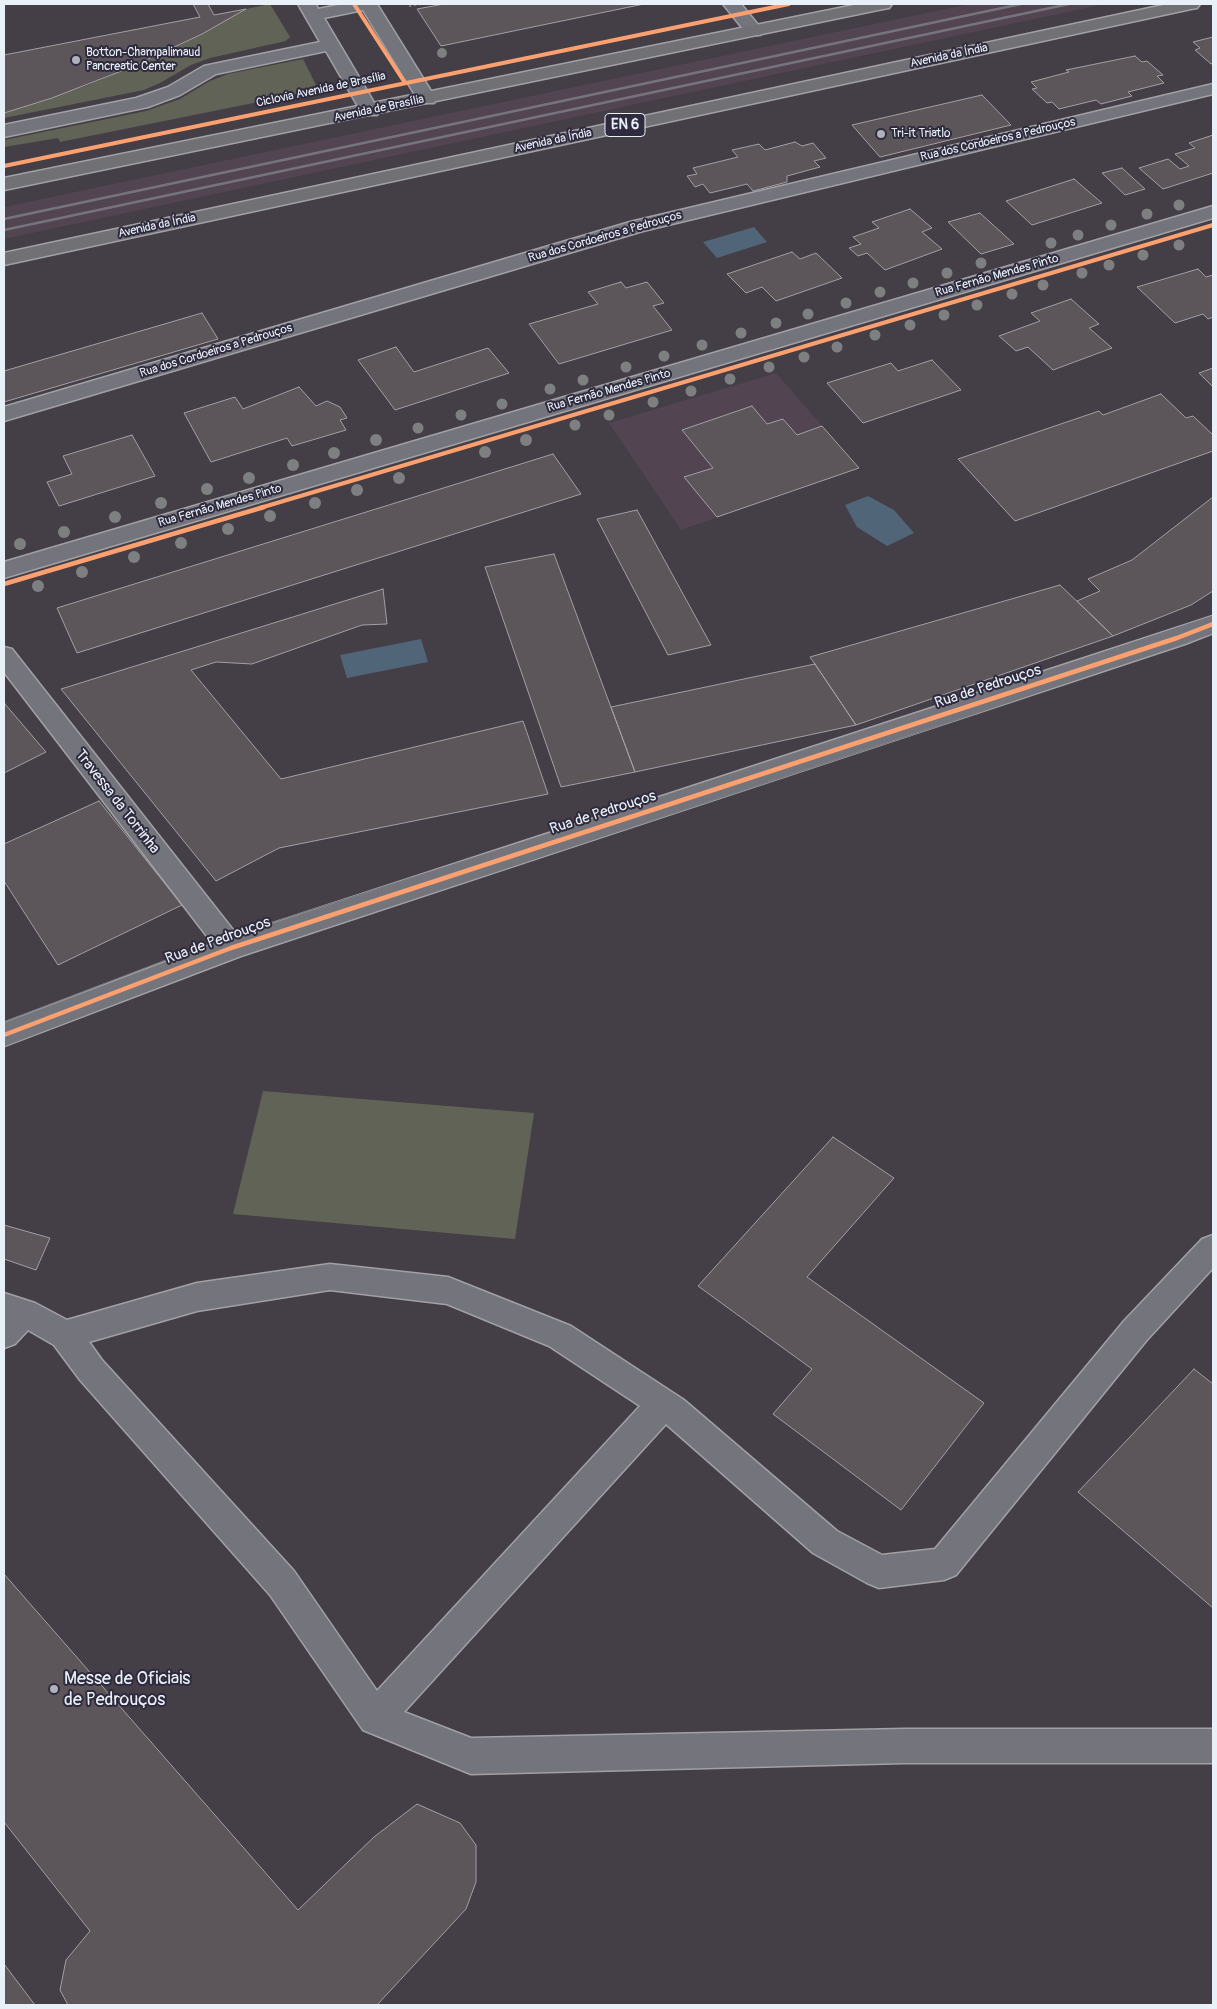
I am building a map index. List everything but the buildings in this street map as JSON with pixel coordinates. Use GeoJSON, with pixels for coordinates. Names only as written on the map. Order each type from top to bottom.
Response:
{"type":"FeatureCollection","features":[{"type":"Feature","properties":{"kind":"main road","name":"Avenida de Brasília"},"geometry":{"type":"LineString","coordinates":[[4,184],[370,111],[883,4]]}},
{"type":"Feature","properties":{"kind":"main road","name":"Avenida da Índia"},"geometry":{"type":"LineString","coordinates":[[4,258],[1191,4]]}},
{"type":"Feature","properties":{"kind":"main road"},"geometry":{"type":"LineString","coordinates":[[4,264],[60,247]]}},
{"type":"Feature","properties":{"kind":"street"},"geometry":{"type":"LineString","coordinates":[[370,111],[310,9],[368,4],[427,99]]}},
{"type":"Feature","properties":{"kind":"street"},"geometry":{"type":"LineString","coordinates":[[732,4],[754,31]]}},
{"type":"Feature","properties":{"kind":"street"},"geometry":{"type":"LineString","coordinates":[[4,131],[141,103],[167,94],[210,70],[330,45]]}},
{"type":"Feature","properties":{"kind":"street","name":"Rua dos Cordoeiros a Pedrouços"},"geometry":{"type":"LineString","coordinates":[[4,414],[637,226],[1213,89]]}},
{"type":"Feature","properties":{"kind":"street","name":"Rua Fernão Mendes Pinto"},"geometry":{"type":"LineString","coordinates":[[4,570],[1213,212]]}},
{"type":"Feature","properties":{"kind":"street","name":"Rua de Pedrouços"},"geometry":{"type":"LineString","coordinates":[[4,1035],[231,948],[1168,641],[1213,624]]}},
{"type":"Feature","properties":{"kind":"street","name":"Travessa da Torrinha"},"geometry":{"type":"LineString","coordinates":[[4,655],[231,948]]}},
{"type":"Feature","properties":{"kind":"street"},"geometry":{"type":"LineString","coordinates":[[11,1318],[65,1335],[197,1296],[330,1277],[448,1291],[560,1336],[673,1410],[825,1542],[879,1572],[944,1564],[1135,1331],[1213,1248]]}},
{"type":"Feature","properties":{"kind":"street"},"geometry":{"type":"LineString","coordinates":[[65,1335],[91,1370],[282,1583],[375,1718],[471,1756],[904,1746],[1213,1746]]}},
{"type":"Feature","properties":{"kind":"street"},"geometry":{"type":"LineString","coordinates":[[375,1718],[664,1404]]}},
{"type":"Feature","properties":{"kind":"path"},"geometry":{"type":"LineString","coordinates":[[406,4],[408,6],[420,4]]}},
{"type":"Feature","properties":{"kind":"shaded area"},"geometry":{"type":"Polygon","coordinates":[[[270,4],[290,37],[286,41],[210,58],[191,65],[144,90],[4,118],[4,113],[88,85],[165,52],[246,9],[270,4]]]}},
{"type":"Feature","properties":{"kind":"shaded area"},"geometry":{"type":"Polygon","coordinates":[[[969,4],[1105,4],[4,239],[4,207],[969,4]]]}},
{"type":"Feature","properties":{"kind":"shaded area"},"geometry":{"type":"Polygon","coordinates":[[[303,59],[316,85],[303,93],[60,142],[58,138],[4,147],[4,140],[146,111],[180,99],[210,81],[228,74],[303,59]]]}},
{"type":"Feature","properties":{"kind":"shaded area"},"geometry":{"type":"Polygon","coordinates":[[[776,373],[859,468],[681,530],[609,423],[776,373]]]}},
{"type":"Feature","properties":{"kind":"shaded area"},"geometry":{"type":"Polygon","coordinates":[[[263,1091],[534,1113],[515,1239],[233,1214],[263,1091]]]}},
{"type":"Feature","properties":{"kind":"water"},"geometry":{"type":"Polygon","coordinates":[[[754,227],[767,242],[717,258],[703,242],[754,227]]]}},
{"type":"Feature","properties":{"kind":"water"},"geometry":{"type":"Polygon","coordinates":[[[868,496],[894,510],[914,533],[887,546],[857,527],[845,505],[868,496]]]}},
{"type":"Feature","properties":{"kind":"water"},"geometry":{"type":"Polygon","coordinates":[[[421,639],[428,662],[347,678],[340,655],[421,639]]]}},
{"type":"Feature","properties":{"kind":"tram line"},"geometry":{"type":"LineString","coordinates":[[4,1022],[223,938],[772,763],[1213,616]]}},
{"type":"Feature","properties":{"kind":"tram line"},"geometry":{"type":"LineString","coordinates":[[4,1046],[238,956],[912,735],[1213,633]]}},
{"type":"Feature","properties":{"kind":"railway"},"geometry":{"type":"LineString","coordinates":[[4,219],[1021,4]]}},
{"type":"Feature","properties":{"kind":"railway"},"geometry":{"type":"LineString","coordinates":[[4,230],[1069,4]]}},
{"type":"Feature","properties":{"kind":"cycle path"},"geometry":{"type":"LineString","coordinates":[[354,4],[405,83]]}},
{"type":"Feature","properties":{"kind":"cycle path","name":"Ciclovia Avenida de Brasília"},"geometry":{"type":"LineString","coordinates":[[4,166],[789,4]]}},
{"type":"Feature","properties":{"kind":"cycle path"},"geometry":{"type":"LineString","coordinates":[[4,584],[1213,225]]}},
{"type":"Feature","properties":{"kind":"cycle path"},"geometry":{"type":"LineString","coordinates":[[4,1035],[231,948],[1177,638],[1213,624]]}},
{"type":"Feature","properties":{"kind":"place","name":"Botton-Champalimaud Pancreatic Center"},"geometry":{"type":"Point","coordinates":[76,60]}},
{"type":"Feature","properties":{"kind":"place","name":"Tri-it Triatlo"},"geometry":{"type":"Point","coordinates":[881,134]}},
{"type":"Feature","properties":{"kind":"place","name":"Messe de Oficiais de Pedrouços"},"geometry":{"type":"Point","coordinates":[54,1689]}}]}
